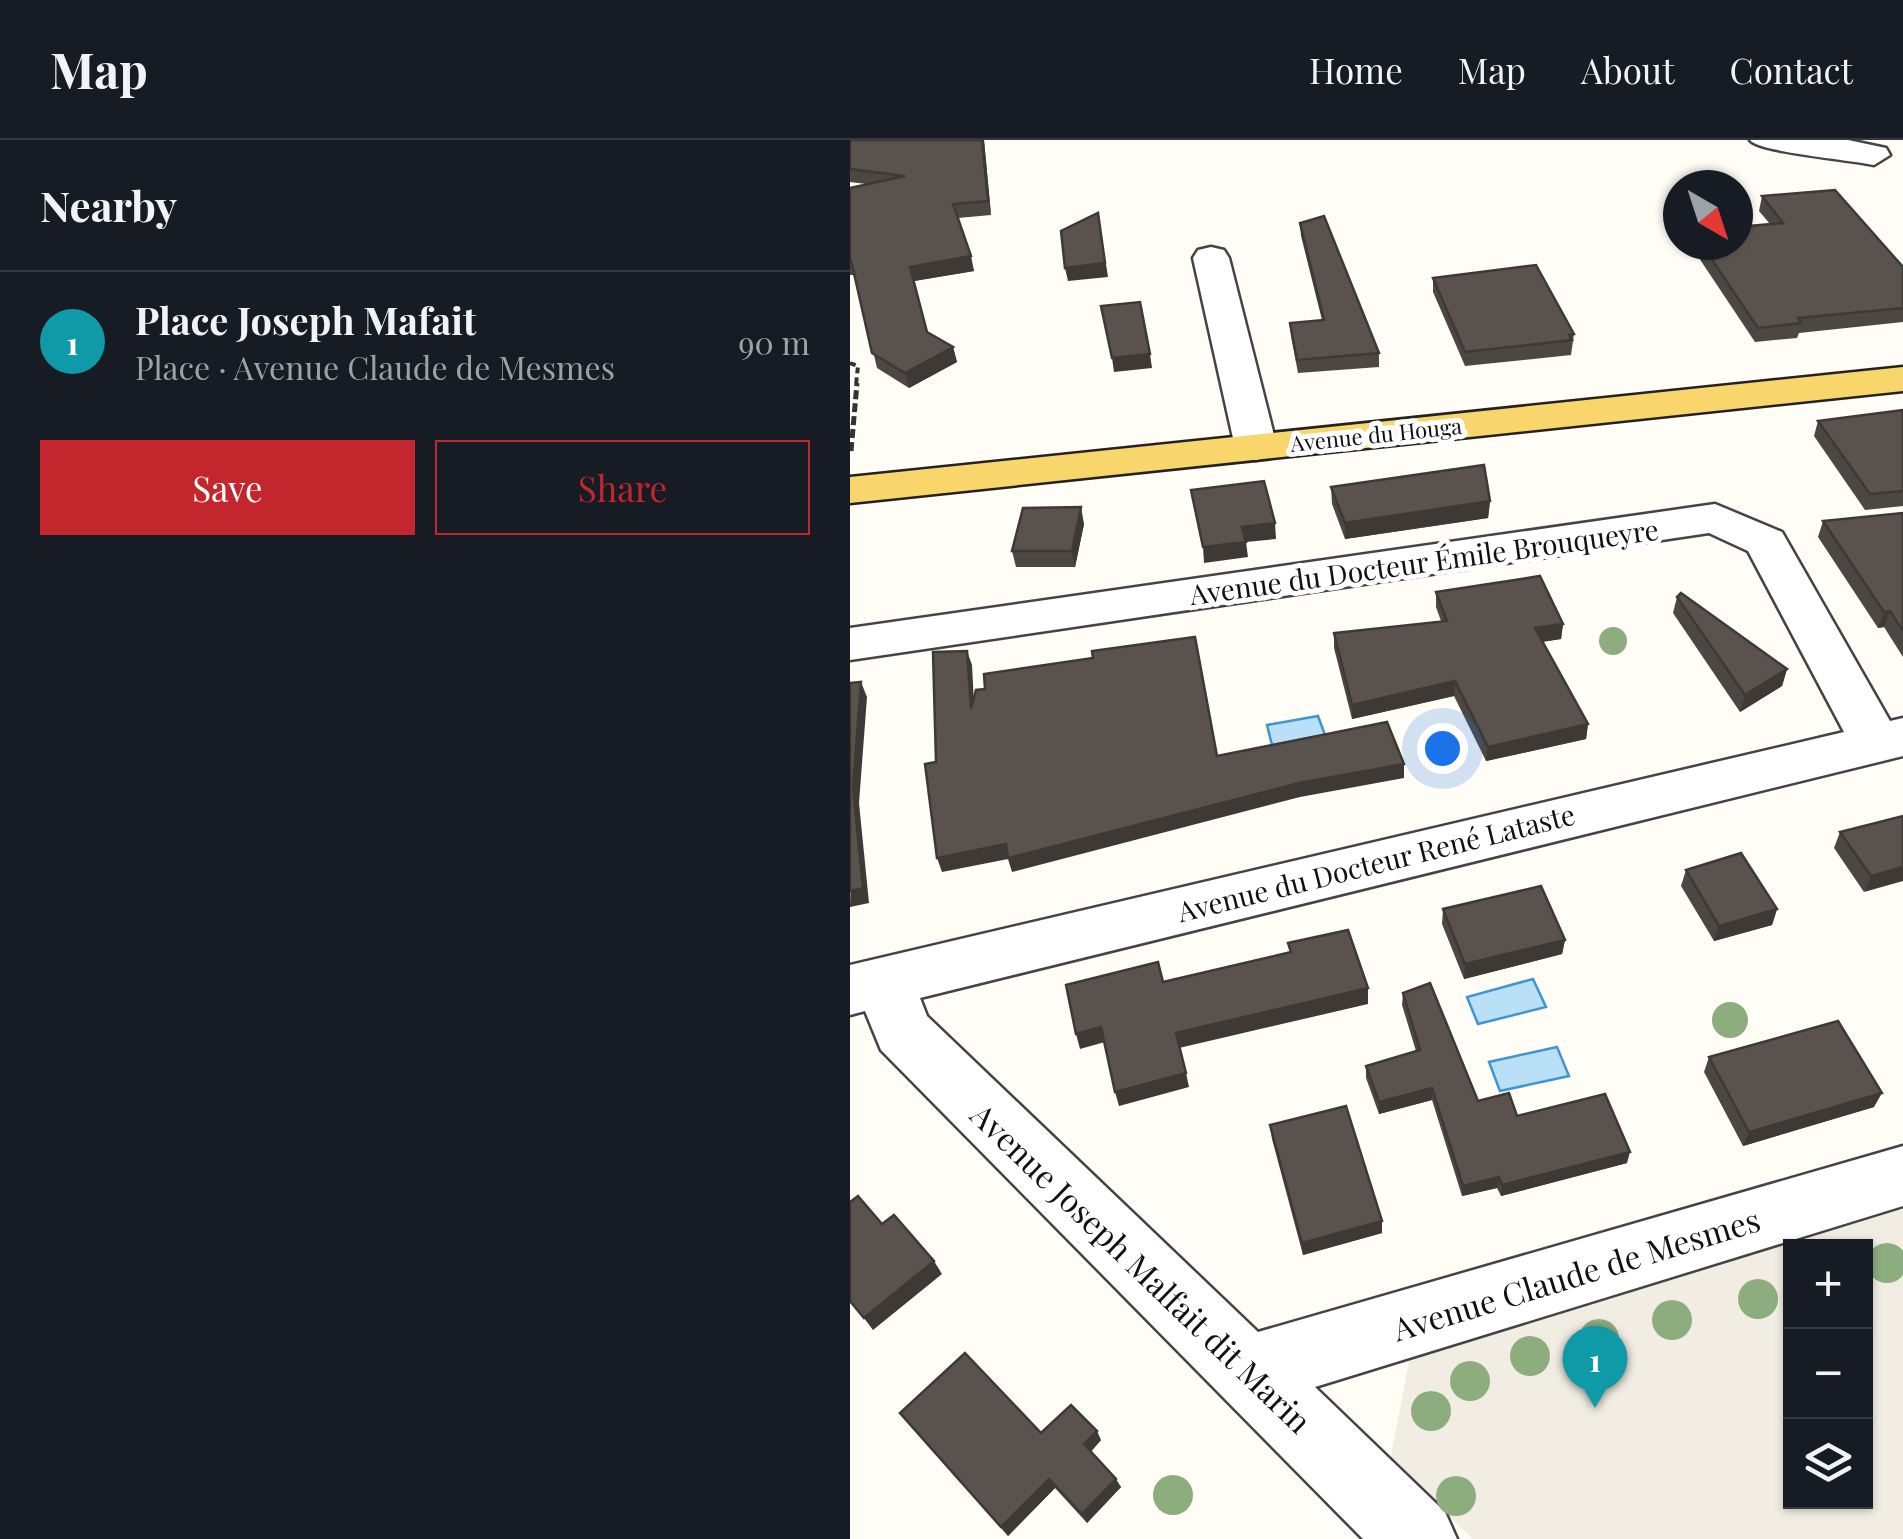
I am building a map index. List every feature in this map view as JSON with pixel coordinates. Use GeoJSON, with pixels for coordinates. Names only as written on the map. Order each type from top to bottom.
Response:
{"type":"FeatureCollection","features":[{"type":"Feature","properties":{"kind":"main road","name":"Avenue du Houga"},"geometry":{"type":"LineString","coordinates":[[850,490],[1903,379]]}},
{"type":"Feature","properties":{"kind":"street"},"geometry":{"type":"LineString","coordinates":[[1766,140],[1814,143],[1890,158]]}},
{"type":"Feature","properties":{"kind":"street"},"geometry":{"type":"LineString","coordinates":[[1211,258],[1256,447]]}},
{"type":"Feature","properties":{"kind":"street","name":"Avenue du Docteur Émile Brouqueyre"},"geometry":{"type":"LineString","coordinates":[[850,644],[1715,518],[1766,542],[1889,740]]}},
{"type":"Feature","properties":{"kind":"street","name":"Avenue du Docteur René Lataste"},"geometry":{"type":"LineString","coordinates":[[867,986],[1889,740]]}},
{"type":"Feature","properties":{"kind":"street","name":"Avenue Joseph Malfait dit Marin"},"geometry":{"type":"LineString","coordinates":[[867,986],[903,1032],[1418,1539]]}},
{"type":"Feature","properties":{"kind":"street","name":"Avenue Claude de Mesmes"},"geometry":{"type":"LineString","coordinates":[[1248,1371],[1903,1176]]}},
{"type":"Feature","properties":{"kind":"path"},"geometry":{"type":"LineString","coordinates":[[850,363],[858,366],[850,466]]}},
{"type":"Feature","properties":{"kind":"shaded area"},"geometry":{"type":"Polygon","coordinates":[[[1903,1208],[1903,1539],[1473,1539],[1390,1461],[1410,1356],[1783,1244],[1783,1509],[1873,1509],[1873,1239],[1800,1239],[1903,1208]]]}},
{"type":"Feature","properties":{"kind":"water"},"geometry":{"type":"Polygon","coordinates":[[[1318,716],[1325,735],[1272,745],[1267,725],[1318,716]]]}},
{"type":"Feature","properties":{"kind":"water"},"geometry":{"type":"Polygon","coordinates":[[[1533,979],[1546,1007],[1478,1024],[1467,997],[1533,979]]]}},
{"type":"Feature","properties":{"kind":"water"},"geometry":{"type":"Polygon","coordinates":[[[1557,1047],[1569,1076],[1500,1091],[1489,1062],[1557,1047]]]}},
{"type":"Feature","properties":{"kind":"building"},"geometry":{"type":"Polygon","coordinates":[[[850,140],[982,140],[988,201],[953,204],[971,256],[910,267],[927,332],[953,347],[905,373],[872,353],[850,260],[850,188],[905,176],[850,169],[850,140]]]}},
{"type":"Feature","properties":{"kind":"building"},"geometry":{"type":"Polygon","coordinates":[[[1835,190],[1903,267],[1903,308],[1798,318],[1801,323],[1758,328],[1712,260],[1753,260],[1753,226],[1783,223],[1762,196],[1835,190]]]}},
{"type":"Feature","properties":{"kind":"building"},"geometry":{"type":"Polygon","coordinates":[[[1098,213],[1105,263],[1065,268],[1061,231],[1098,213]]]}},
{"type":"Feature","properties":{"kind":"building"},"geometry":{"type":"Polygon","coordinates":[[[1324,216],[1379,353],[1297,360],[1290,323],[1324,320],[1300,223],[1324,216]]]}},
{"type":"Feature","properties":{"kind":"building"},"geometry":{"type":"Polygon","coordinates":[[[1536,265],[1574,334],[1569,335],[1572,340],[1465,352],[1433,278],[1536,265]]]}},
{"type":"Feature","properties":{"kind":"building"},"geometry":{"type":"Polygon","coordinates":[[[1140,302],[1150,354],[1112,358],[1101,306],[1140,302]]]}},
{"type":"Feature","properties":{"kind":"building"},"geometry":{"type":"Polygon","coordinates":[[[1903,410],[1903,491],[1870,494],[1818,421],[1903,410]]]}},
{"type":"Feature","properties":{"kind":"building"},"geometry":{"type":"Polygon","coordinates":[[[1484,465],[1490,501],[1345,523],[1331,487],[1484,465]]]}},
{"type":"Feature","properties":{"kind":"building"},"geometry":{"type":"Polygon","coordinates":[[[1264,481],[1275,523],[1242,527],[1246,542],[1203,547],[1191,490],[1264,481]]]}},
{"type":"Feature","properties":{"kind":"building"},"geometry":{"type":"Polygon","coordinates":[[[1081,507],[1072,551],[1012,551],[1023,508],[1081,507]]]}},
{"type":"Feature","properties":{"kind":"building"},"geometry":{"type":"Polygon","coordinates":[[[1903,513],[1903,631],[1890,611],[1884,612],[1823,521],[1903,513]]]}},
{"type":"Feature","properties":{"kind":"building"},"geometry":{"type":"Polygon","coordinates":[[[1540,576],[1563,624],[1535,628],[1588,724],[1488,747],[1455,681],[1352,705],[1334,633],[1447,621],[1436,592],[1540,576]]]}},
{"type":"Feature","properties":{"kind":"building"},"geometry":{"type":"Polygon","coordinates":[[[1681,593],[1787,669],[1745,695],[1677,597],[1681,593]]]}},
{"type":"Feature","properties":{"kind":"building"},"geometry":{"type":"Polygon","coordinates":[[[1195,637],[1217,756],[1387,722],[1404,764],[1299,783],[1008,858],[1006,844],[937,858],[925,764],[936,762],[933,652],[967,651],[971,709],[976,690],[985,689],[984,674],[1093,658],[1092,651],[1195,637]]]}},
{"type":"Feature","properties":{"kind":"building"},"geometry":{"type":"Polygon","coordinates":[[[861,682],[853,788],[863,888],[850,891],[850,683],[861,682]]]}},
{"type":"Feature","properties":{"kind":"building"},"geometry":{"type":"Polygon","coordinates":[[[1903,816],[1903,867],[1871,876],[1840,832],[1903,816]]]}},
{"type":"Feature","properties":{"kind":"building"},"geometry":{"type":"Polygon","coordinates":[[[1741,853],[1777,909],[1719,926],[1686,870],[1741,853]]]}},
{"type":"Feature","properties":{"kind":"building"},"geometry":{"type":"Polygon","coordinates":[[[1541,886],[1565,940],[1465,964],[1443,909],[1541,886]]]}},
{"type":"Feature","properties":{"kind":"building"},"geometry":{"type":"Polygon","coordinates":[[[1348,930],[1368,988],[1176,1033],[1186,1073],[1115,1092],[1101,1027],[1076,1034],[1066,985],[1158,962],[1163,982],[1291,952],[1288,943],[1348,930]]]}},
{"type":"Feature","properties":{"kind":"building"},"geometry":{"type":"Polygon","coordinates":[[[1430,983],[1478,1101],[1509,1093],[1517,1116],[1605,1094],[1630,1152],[1502,1185],[1499,1177],[1463,1186],[1432,1088],[1379,1102],[1366,1066],[1420,1050],[1403,993],[1430,983]]]}},
{"type":"Feature","properties":{"kind":"building"},"geometry":{"type":"Polygon","coordinates":[[[1838,1021],[1882,1093],[1749,1132],[1709,1057],[1838,1021]]]}},
{"type":"Feature","properties":{"kind":"building"},"geometry":{"type":"Polygon","coordinates":[[[1346,1106],[1382,1221],[1302,1243],[1270,1125],[1346,1106]]]}},
{"type":"Feature","properties":{"kind":"building"},"geometry":{"type":"Polygon","coordinates":[[[858,1196],[882,1224],[894,1215],[934,1261],[864,1318],[850,1301],[850,1202],[858,1196]]]}},
{"type":"Feature","properties":{"kind":"building"},"geometry":{"type":"Polygon","coordinates":[[[965,1353],[1041,1433],[1071,1405],[1097,1431],[1084,1444],[1116,1479],[1082,1514],[1049,1479],[1001,1527],[900,1413],[965,1353]]]}},
{"type":"Feature","properties":{"kind":"place","name":"Place Joseph Mafait"},"geometry":{"type":"Point","coordinates":[1595,1408]}}]}
